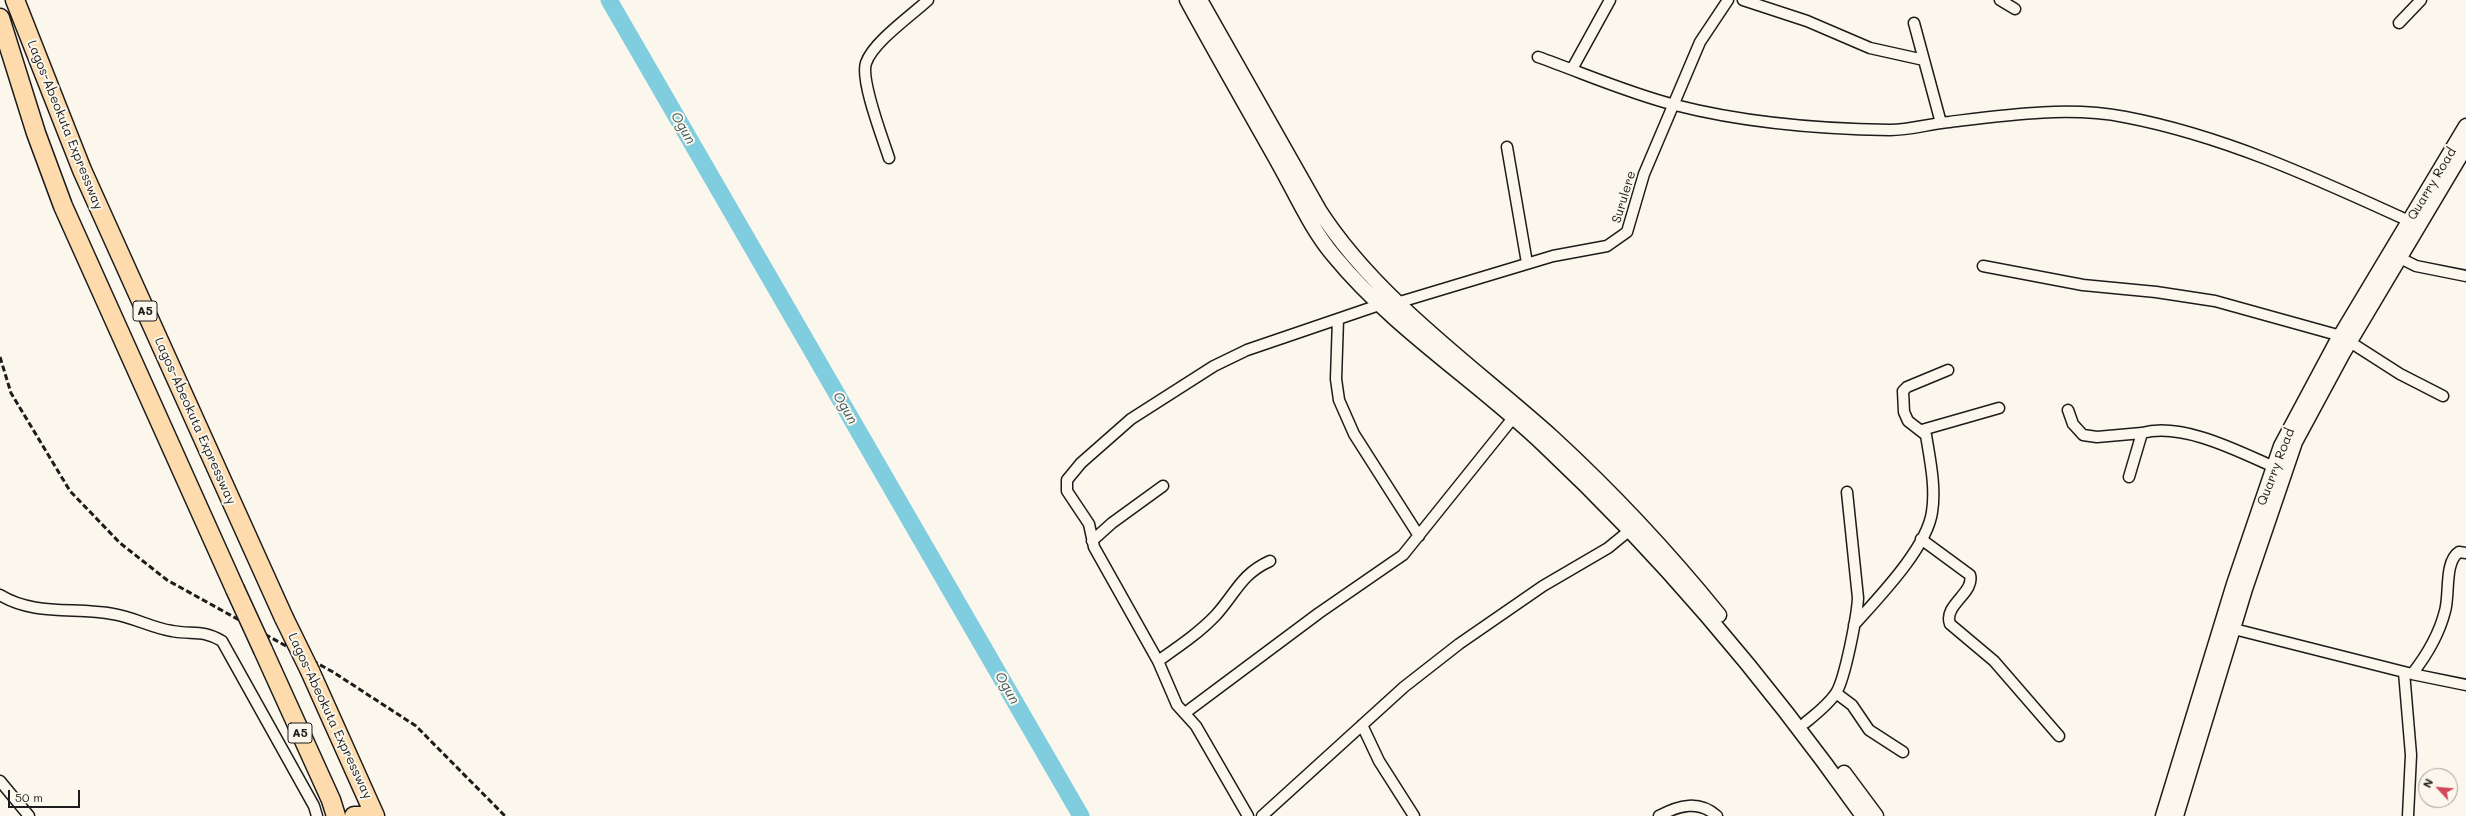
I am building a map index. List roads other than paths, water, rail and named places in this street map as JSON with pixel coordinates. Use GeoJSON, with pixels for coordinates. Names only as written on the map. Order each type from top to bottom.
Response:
{"type":"FeatureCollection","features":[{"type":"Feature","properties":{"kind":"highway","name":"Lagos-Abeokuta Expressway"},"geometry":{"type":"LineString","coordinates":[[15,0],[82,170],[375,816]]}},
{"type":"Feature","properties":{"kind":"highway","name":"Lagos-Abeokuta Expressway"},"geometry":{"type":"LineString","coordinates":[[0,18],[36,133],[63,206],[331,800],[336,816]]}},
{"type":"Feature","properties":{"kind":"highway"},"geometry":{"type":"LineString","coordinates":[[354,816],[367,816]]}},
{"type":"Feature","properties":{"kind":"main road"},"geometry":{"type":"LineString","coordinates":[[1187,0],[1308,216],[1331,253],[1379,305],[1543,443],[1630,530],[1707,615],[1827,765],[1863,816]]}},
{"type":"Feature","properties":{"kind":"main road"},"geometry":{"type":"LineString","coordinates":[[1200,0],[1335,234],[1363,267],[1400,302],[1557,442],[1663,547],[1805,723],[1876,816]]}},
{"type":"Feature","properties":{"kind":"main road","name":"Quarry Road"},"geometry":{"type":"LineString","coordinates":[[2176,816],[2234,629],[2293,448],[2345,339],[2409,221],[2466,126]]}},
{"type":"Feature","properties":{"kind":"main road","name":"Quarry Road"},"geometry":{"type":"LineString","coordinates":[[2163,816],[2234,584],[2288,430],[2345,339],[2400,258],[2466,146]]}},
{"type":"Feature","properties":{"kind":"street"},"geometry":{"type":"LineString","coordinates":[[890,158],[865,78],[866,63],[877,46],[928,0]]}},
{"type":"Feature","properties":{"kind":"street"},"geometry":{"type":"LineString","coordinates":[[1572,69],[1610,0]]}},
{"type":"Feature","properties":{"kind":"street","name":"Surulere"},"geometry":{"type":"LineString","coordinates":[[1248,816],[1196,726],[1177,705],[1158,661],[1101,561],[1092,541],[1089,524],[1066,491],[1067,480],[1081,463],[1131,419],[1214,366],[1247,350],[1379,305],[1400,302],[1527,263],[1607,246],[1627,232],[1644,174],[1673,104],[1700,42],[1728,0]]}},
{"type":"Feature","properties":{"kind":"street"},"geometry":{"type":"LineString","coordinates":[[1743,0],[1807,21],[1870,48],[1924,60]]}},
{"type":"Feature","properties":{"kind":"street"},"geometry":{"type":"LineString","coordinates":[[2000,0],[2015,9]]}},
{"type":"Feature","properties":{"kind":"street"},"geometry":{"type":"LineString","coordinates":[[2399,23],[2420,0]]}},
{"type":"Feature","properties":{"kind":"street"},"geometry":{"type":"LineString","coordinates":[[1914,24],[1941,123]]}},
{"type":"Feature","properties":{"kind":"street"},"geometry":{"type":"LineString","coordinates":[[1538,57],[1673,104],[1750,121],[1800,126],[1893,130],[2007,114],[2091,113],[2125,117],[2208,139],[2250,153],[2312,177],[2409,221]]}},
{"type":"Feature","properties":{"kind":"street"},"geometry":{"type":"LineString","coordinates":[[1507,147],[1527,263]]}},
{"type":"Feature","properties":{"kind":"street"},"geometry":{"type":"LineString","coordinates":[[2400,258],[2416,266],[2466,276]]}},
{"type":"Feature","properties":{"kind":"street"},"geometry":{"type":"LineString","coordinates":[[1983,266],[2083,285],[2156,292],[2215,301],[2345,339],[2400,374],[2443,396]]}},
{"type":"Feature","properties":{"kind":"street"},"geometry":{"type":"LineString","coordinates":[[1338,319],[1336,379],[1339,400],[1354,434],[1419,536]]}},
{"type":"Feature","properties":{"kind":"street"},"geometry":{"type":"LineString","coordinates":[[1854,625],[1902,568],[1921,540],[1932,513],[1934,494],[1927,441],[1922,430],[1908,421],[1904,412],[1902,391],[1907,387],[1948,370]]}},
{"type":"Feature","properties":{"kind":"street"},"geometry":{"type":"LineString","coordinates":[[1922,430],[1999,408]]}},
{"type":"Feature","properties":{"kind":"street"},"geometry":{"type":"LineString","coordinates":[[2068,410],[2073,424],[2083,435],[2097,437],[2142,433],[2151,430],[2173,432],[2224,445],[2274,467]]}},
{"type":"Feature","properties":{"kind":"street"},"geometry":{"type":"LineString","coordinates":[[1185,714],[1319,613],[1393,564],[1419,536],[1513,418]]}},
{"type":"Feature","properties":{"kind":"street"},"geometry":{"type":"LineString","coordinates":[[2129,477],[2142,433]]}},
{"type":"Feature","properties":{"kind":"street"},"geometry":{"type":"LineString","coordinates":[[1092,541],[1112,523],[1163,486]]}},
{"type":"Feature","properties":{"kind":"street"},"geometry":{"type":"LineString","coordinates":[[1805,723],[1836,693],[1854,625],[1858,598],[1847,492]]}},
{"type":"Feature","properties":{"kind":"street"},"geometry":{"type":"LineString","coordinates":[[1262,816],[1404,687],[1459,644],[1543,586],[1608,548],[1630,530]]}},
{"type":"Feature","properties":{"kind":"street"},"geometry":{"type":"LineString","coordinates":[[1921,540],[1970,575],[1969,585],[1951,611],[1948,619],[1950,624],[1994,661],[2059,736]]}},
{"type":"Feature","properties":{"kind":"street"},"geometry":{"type":"LineString","coordinates":[[2408,816],[2411,754],[2408,673],[2427,654],[2446,610],[2452,560],[2459,552],[2466,553]]}},
{"type":"Feature","properties":{"kind":"street"},"geometry":{"type":"LineString","coordinates":[[1158,661],[1217,614],[1246,576],[1255,568],[1270,561]]}},
{"type":"Feature","properties":{"kind":"street"},"geometry":{"type":"LineString","coordinates":[[0,595],[29,608],[87,609],[116,614],[157,628],[175,632],[199,632],[222,641],[314,806],[317,816]]}},
{"type":"Feature","properties":{"kind":"street"},"geometry":{"type":"LineString","coordinates":[[2234,629],[2408,673],[2466,685]]}},
{"type":"Feature","properties":{"kind":"street"},"geometry":{"type":"LineString","coordinates":[[1836,693],[1852,705],[1868,730],[1903,752]]}},
{"type":"Feature","properties":{"kind":"street"},"geometry":{"type":"LineString","coordinates":[[1362,725],[1379,761],[1414,816]]}},
{"type":"Feature","properties":{"kind":"street"},"geometry":{"type":"LineString","coordinates":[[0,781],[29,816]]}},
{"type":"Feature","properties":{"kind":"street"},"geometry":{"type":"LineString","coordinates":[[1659,816],[1684,806],[1700,805],[1717,816]]}},
{"type":"Feature","properties":{"kind":"waterway","name":"Ogun"},"geometry":{"type":"LineString","coordinates":[[609,0],[1081,816]]}},
{"type":"Feature","properties":{"kind":"railway"},"geometry":{"type":"LineString","coordinates":[[0,357],[11,393],[70,491],[120,543],[167,580],[333,672],[416,726],[505,816]]}}]}
